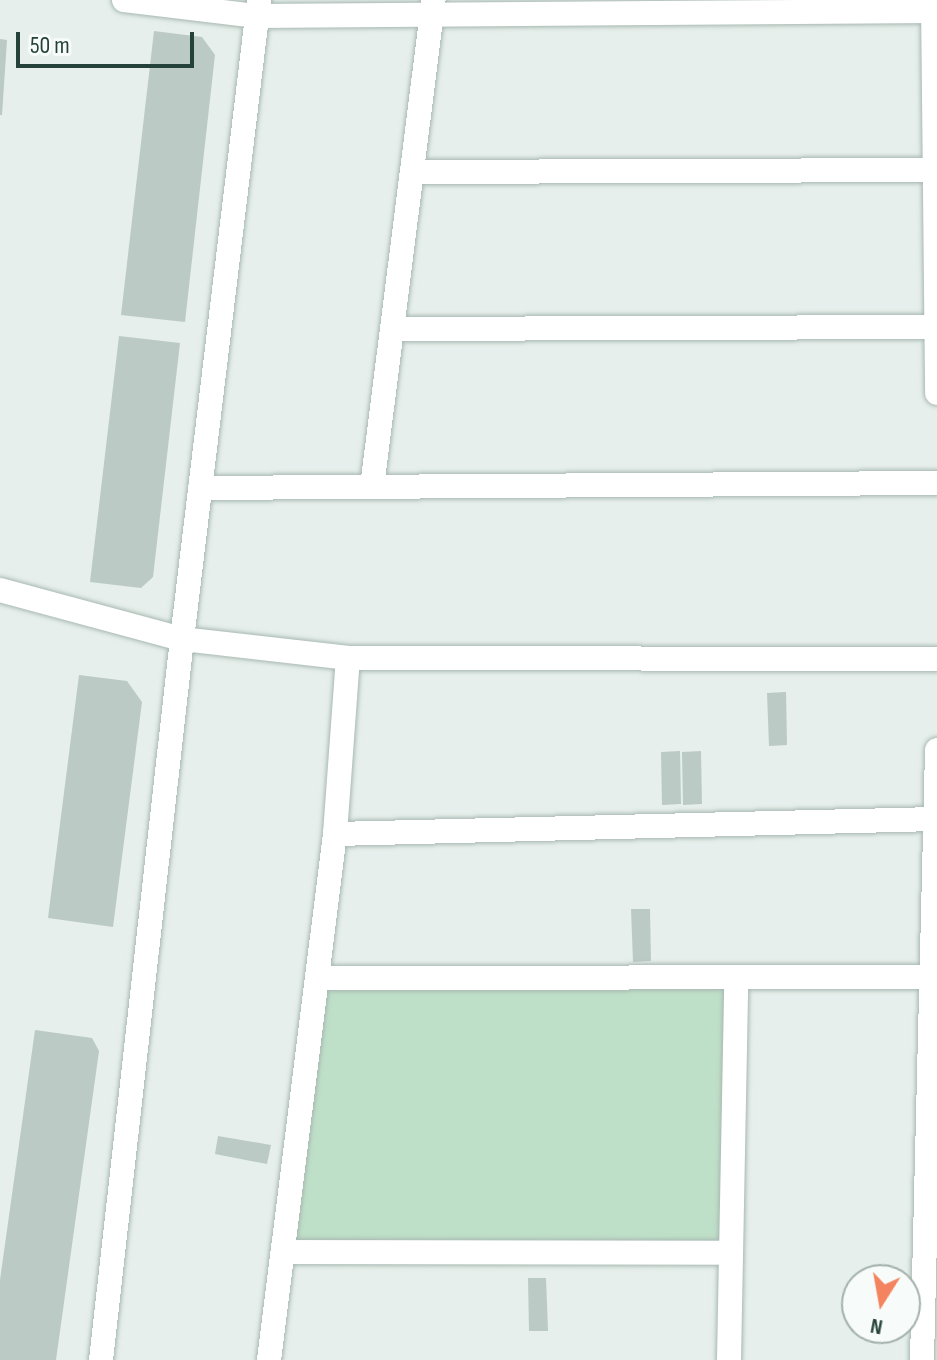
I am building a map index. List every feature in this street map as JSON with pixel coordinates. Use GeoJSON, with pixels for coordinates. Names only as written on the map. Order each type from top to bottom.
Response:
{"type":"FeatureCollection","features":[{"type":"Feature","properties":{"kind":"street"},"geometry":{"type":"LineString","coordinates":[[124,0],[258,8],[934,7],[937,393]]}},
{"type":"Feature","properties":{"kind":"street"},"geometry":{"type":"LineString","coordinates":[[372,487],[432,7]]}},
{"type":"Feature","properties":{"kind":"street"},"geometry":{"type":"LineString","coordinates":[[101,1360],[182,639],[258,8]]}},
{"type":"Feature","properties":{"kind":"street"},"geometry":{"type":"LineString","coordinates":[[412,172],[935,170]]}},
{"type":"Feature","properties":{"kind":"street"},"geometry":{"type":"LineString","coordinates":[[392,329],[936,327]]}},
{"type":"Feature","properties":{"kind":"street"},"geometry":{"type":"LineString","coordinates":[[200,488],[937,483]]}},
{"type":"Feature","properties":{"kind":"street"},"geometry":{"type":"LineString","coordinates":[[0,590],[182,639],[348,658],[937,659]]}},
{"type":"Feature","properties":{"kind":"street"},"geometry":{"type":"LineString","coordinates":[[269,1360],[335,834],[348,658]]}},
{"type":"Feature","properties":{"kind":"street"},"geometry":{"type":"LineString","coordinates":[[922,1360],[937,750]]}},
{"type":"Feature","properties":{"kind":"street"},"geometry":{"type":"LineString","coordinates":[[335,834],[935,819]]}},
{"type":"Feature","properties":{"kind":"street"},"geometry":{"type":"LineString","coordinates":[[317,978],[736,981],[932,977]]}},
{"type":"Feature","properties":{"kind":"street"},"geometry":{"type":"LineString","coordinates":[[729,1360],[736,981]]}},
{"type":"Feature","properties":{"kind":"street"},"geometry":{"type":"LineString","coordinates":[[283,1252],[730,1253]]}},
{"type":"Feature","properties":{"kind":"green space"},"geometry":{"type":"Polygon","coordinates":[[[317,978],[736,981],[730,1253],[283,1252],[317,978]]]}},
{"type":"Feature","properties":{"kind":"building"},"geometry":{"type":"Polygon","coordinates":[[[154,31],[202,37],[215,55],[185,322],[121,315],[154,31]]]}},
{"type":"Feature","properties":{"kind":"building"},"geometry":{"type":"Polygon","coordinates":[[[0,39],[7,40],[2,115],[0,115],[0,39]]]}},
{"type":"Feature","properties":{"kind":"building"},"geometry":{"type":"Polygon","coordinates":[[[119,336],[180,343],[153,577],[141,588],[90,582],[119,336]]]}},
{"type":"Feature","properties":{"kind":"building"},"geometry":{"type":"Polygon","coordinates":[[[79,675],[127,681],[142,702],[113,927],[48,918],[79,675]]]}},
{"type":"Feature","properties":{"kind":"building"},"geometry":{"type":"Polygon","coordinates":[[[786,692],[787,745],[769,746],[767,693],[786,692]]]}},
{"type":"Feature","properties":{"kind":"building"},"geometry":{"type":"Polygon","coordinates":[[[680,751],[681,804],[662,805],[661,752],[680,751]]]}},
{"type":"Feature","properties":{"kind":"building"},"geometry":{"type":"Polygon","coordinates":[[[701,751],[702,804],[683,805],[682,752],[701,751]]]}},
{"type":"Feature","properties":{"kind":"building"},"geometry":{"type":"Polygon","coordinates":[[[631,909],[650,909],[651,961],[633,962],[631,909]]]}},
{"type":"Feature","properties":{"kind":"building"},"geometry":{"type":"Polygon","coordinates":[[[35,1030],[92,1038],[99,1051],[56,1360],[0,1360],[0,1280],[35,1030]]]}},
{"type":"Feature","properties":{"kind":"building"},"geometry":{"type":"Polygon","coordinates":[[[218,1136],[271,1145],[267,1164],[215,1154],[218,1136]]]}},
{"type":"Feature","properties":{"kind":"building"},"geometry":{"type":"Polygon","coordinates":[[[528,1278],[546,1278],[548,1331],[529,1331],[528,1278]]]}}]}
